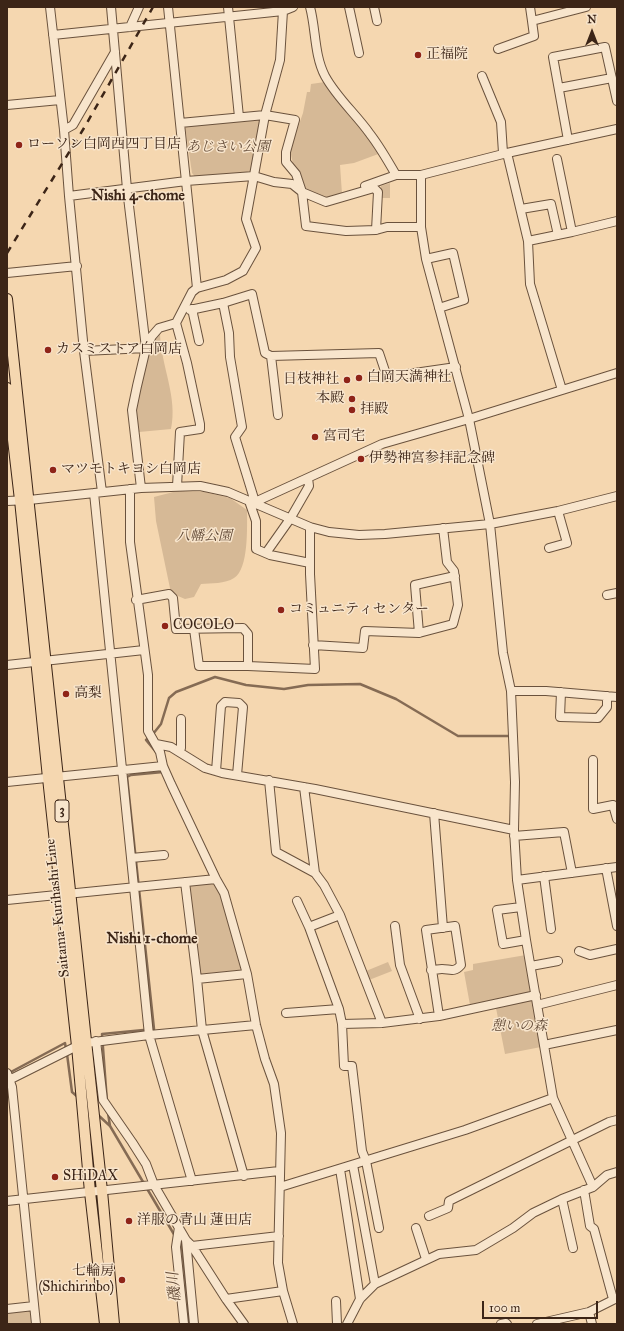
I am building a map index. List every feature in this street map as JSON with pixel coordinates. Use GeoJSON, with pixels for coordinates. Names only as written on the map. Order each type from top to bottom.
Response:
{"type":"FeatureCollection","features":[{"type":"Feature","properties":{"kind":"main road","name":"Saitama-Kurihashi Line"},"geometry":{"type":"LineString","coordinates":[[7,299],[25,500],[65,894],[81,1044],[102,1191],[114,1324]]}},
{"type":"Feature","properties":{"kind":"main road","name":"Saitama-Kurihashi Line"},"geometry":{"type":"LineString","coordinates":[[7,388],[25,500]]}},
{"type":"Feature","properties":{"kind":"main road","name":"Saitama-Kurihashi Line"},"geometry":{"type":"LineString","coordinates":[[81,1044],[90,1192],[105,1324]]}},
{"type":"Feature","properties":{"kind":"street"},"geometry":{"type":"LineString","coordinates":[[50,7],[64,130],[98,492],[110,654],[149,1034],[192,1181]]}},
{"type":"Feature","properties":{"kind":"street"},"geometry":{"type":"LineString","coordinates":[[111,7],[127,189],[146,348]]}},
{"type":"Feature","properties":{"kind":"street"},"geometry":{"type":"LineString","coordinates":[[130,27],[139,7]]}},
{"type":"Feature","properties":{"kind":"street"},"geometry":{"type":"LineString","coordinates":[[168,7],[197,288]]}},
{"type":"Feature","properties":{"kind":"street"},"geometry":{"type":"LineString","coordinates":[[228,7],[239,117]]}},
{"type":"Feature","properties":{"kind":"street"},"geometry":{"type":"LineString","coordinates":[[53,35],[170,22],[229,18],[283,11],[293,7]]}},
{"type":"Feature","properties":{"kind":"street"},"geometry":{"type":"LineString","coordinates":[[310,7],[314,22],[318,58],[325,76],[346,106],[370,132],[396,176]]}},
{"type":"Feature","properties":{"kind":"street"},"geometry":{"type":"LineString","coordinates":[[349,7],[358,53]]}},
{"type":"Feature","properties":{"kind":"street"},"geometry":{"type":"LineString","coordinates":[[374,7],[377,21]]}},
{"type":"Feature","properties":{"kind":"street"},"geometry":{"type":"LineString","coordinates":[[498,49],[534,36],[530,7]]}},
{"type":"Feature","properties":{"kind":"street"},"geometry":{"type":"LineString","coordinates":[[532,21],[586,7]]}},
{"type":"Feature","properties":{"kind":"street"},"geometry":{"type":"LineString","coordinates":[[177,486],[180,432],[200,429],[200,424],[187,362],[176,323],[192,292],[197,288],[226,280],[243,271],[256,248],[246,220],[265,115],[280,60],[283,11]]}},
{"type":"Feature","properties":{"kind":"street"},"geometry":{"type":"LineString","coordinates":[[568,140],[553,57],[605,47],[617,101]]}},
{"type":"Feature","properties":{"kind":"street"},"geometry":{"type":"LineString","coordinates":[[64,130],[73,125],[115,52]]}},
{"type":"Feature","properties":{"kind":"street"},"geometry":{"type":"LineString","coordinates":[[482,76],[501,122],[505,153],[521,209],[528,241],[530,284],[562,390]]}},
{"type":"Feature","properties":{"kind":"street"},"geometry":{"type":"LineString","coordinates":[[559,88],[612,78]]}},
{"type":"Feature","properties":{"kind":"street"},"geometry":{"type":"LineString","coordinates":[[7,105],[60,100]]}},
{"type":"Feature","properties":{"kind":"street"},"geometry":{"type":"LineString","coordinates":[[180,123],[265,115],[296,120],[286,152],[286,162],[296,174],[302,192],[306,226],[346,231],[376,230],[386,227],[421,228]]}},
{"type":"Feature","properties":{"kind":"street"},"geometry":{"type":"LineString","coordinates":[[342,193],[396,176],[421,175],[505,153],[617,129]]}},
{"type":"Feature","properties":{"kind":"street"},"geometry":{"type":"LineString","coordinates":[[556,159],[572,232]]}},
{"type":"Feature","properties":{"kind":"street"},"geometry":{"type":"LineString","coordinates":[[421,175],[421,228],[426,259],[469,419],[490,524],[503,653],[511,690],[515,782],[514,833],[517,880],[537,1005],[553,1098],[593,1187]]}},
{"type":"Feature","properties":{"kind":"street"},"geometry":{"type":"LineString","coordinates":[[69,196],[186,181],[254,176],[274,182],[292,184],[302,192],[326,202],[374,188],[378,192],[376,230]]}},
{"type":"Feature","properties":{"kind":"street"},"geometry":{"type":"LineString","coordinates":[[521,209],[551,204],[558,235]]}},
{"type":"Feature","properties":{"kind":"street"},"geometry":{"type":"LineString","coordinates":[[528,241],[617,221]]}},
{"type":"Feature","properties":{"kind":"street"},"geometry":{"type":"LineString","coordinates":[[426,259],[453,253],[464,300],[439,308]]}},
{"type":"Feature","properties":{"kind":"street"},"geometry":{"type":"LineString","coordinates":[[7,273],[77,266]]}},
{"type":"Feature","properties":{"kind":"street"},"geometry":{"type":"LineString","coordinates":[[199,341],[191,310],[223,303],[252,294],[265,353],[271,356],[380,353],[387,378],[456,367]]}},
{"type":"Feature","properties":{"kind":"street"},"geometry":{"type":"LineString","coordinates":[[223,303],[229,333],[230,357],[242,427],[235,437],[256,521],[256,549],[266,553],[310,563]]}},
{"type":"Feature","properties":{"kind":"street"},"geometry":{"type":"LineString","coordinates":[[141,488],[132,410],[146,348],[152,336],[159,328],[176,323]]}},
{"type":"Feature","properties":{"kind":"street"},"geometry":{"type":"LineString","coordinates":[[84,351],[146,348]]}},
{"type":"Feature","properties":{"kind":"street"},"geometry":{"type":"LineString","coordinates":[[271,356],[278,415]]}},
{"type":"Feature","properties":{"kind":"street"},"geometry":{"type":"LineString","coordinates":[[252,502],[382,444],[469,419],[617,373]]}},
{"type":"Feature","properties":{"kind":"street"},"geometry":{"type":"LineString","coordinates":[[266,553],[290,519],[309,486],[308,478]]}},
{"type":"Feature","properties":{"kind":"street"},"geometry":{"type":"LineString","coordinates":[[7,501],[141,488],[200,486],[228,492],[310,527],[329,532],[359,535],[386,534],[490,524],[558,511],[617,496]]}},
{"type":"Feature","properties":{"kind":"street"},"geometry":{"type":"LineString","coordinates":[[130,489],[130,542],[136,600],[148,675],[148,731],[149,736],[156,744],[160,752],[162,766],[224,893],[246,974],[264,1059],[274,1084],[281,1133],[278,1263],[283,1291],[293,1324]]}},
{"type":"Feature","properties":{"kind":"street"},"geometry":{"type":"LineString","coordinates":[[549,548],[567,543],[558,511]]}},
{"type":"Feature","properties":{"kind":"street"},"geometry":{"type":"LineString","coordinates":[[194,629],[199,666],[248,666],[315,669],[310,563],[310,527]]}},
{"type":"Feature","properties":{"kind":"street"},"geometry":{"type":"LineString","coordinates":[[313,645],[363,648],[365,631],[419,633],[453,624],[458,605],[455,576],[454,571],[447,562],[443,528]]}},
{"type":"Feature","properties":{"kind":"street"},"geometry":{"type":"LineString","coordinates":[[419,633],[415,585],[455,576]]}},
{"type":"Feature","properties":{"kind":"street"},"geometry":{"type":"LineString","coordinates":[[606,595],[617,593]]}},
{"type":"Feature","properties":{"kind":"street"},"geometry":{"type":"LineString","coordinates":[[136,600],[169,594],[173,598],[176,629],[243,628],[248,634],[248,666]]}},
{"type":"Feature","properties":{"kind":"street"},"geometry":{"type":"LineString","coordinates":[[7,664],[144,650]]}},
{"type":"Feature","properties":{"kind":"street"},"geometry":{"type":"LineString","coordinates":[[511,690],[561,692],[617,697]]}},
{"type":"Feature","properties":{"kind":"street"},"geometry":{"type":"LineString","coordinates":[[561,692],[560,718],[598,718],[607,707],[607,696]]}},
{"type":"Feature","properties":{"kind":"street"},"geometry":{"type":"LineString","coordinates":[[216,771],[221,706],[225,702],[240,703],[243,706],[237,775]]}},
{"type":"Feature","properties":{"kind":"street"},"geometry":{"type":"LineString","coordinates":[[179,751],[181,748],[181,719]]}},
{"type":"Feature","properties":{"kind":"street"},"geometry":{"type":"LineString","coordinates":[[156,744],[171,747],[205,768],[216,771],[434,813],[514,833],[564,832],[572,873]]}},
{"type":"Feature","properties":{"kind":"street"},"geometry":{"type":"LineString","coordinates":[[593,760],[593,809],[614,805],[617,819]]}},
{"type":"Feature","properties":{"kind":"street"},"geometry":{"type":"LineString","coordinates":[[7,782],[162,766]]}},
{"type":"Feature","properties":{"kind":"street"},"geometry":{"type":"LineString","coordinates":[[268,780],[276,852],[315,873],[324,885],[340,915],[382,1023]]}},
{"type":"Feature","properties":{"kind":"street"},"geometry":{"type":"LineString","coordinates":[[304,787],[315,873]]}},
{"type":"Feature","properties":{"kind":"street"},"geometry":{"type":"LineString","coordinates":[[434,813],[443,928]]}},
{"type":"Feature","properties":{"kind":"street"},"geometry":{"type":"LineString","coordinates":[[131,858],[164,855]]}},
{"type":"Feature","properties":{"kind":"street"},"geometry":{"type":"LineString","coordinates":[[517,880],[617,867]]}},
{"type":"Feature","properties":{"kind":"street"},"geometry":{"type":"LineString","coordinates":[[606,868],[617,926]]}},
{"type":"Feature","properties":{"kind":"street"},"geometry":{"type":"LineString","coordinates":[[544,876],[551,929]]}},
{"type":"Feature","properties":{"kind":"street"},"geometry":{"type":"LineString","coordinates":[[7,900],[216,879]]}},
{"type":"Feature","properties":{"kind":"street"},"geometry":{"type":"LineString","coordinates":[[186,882],[202,1030],[244,1176]]}},
{"type":"Feature","properties":{"kind":"street"},"geometry":{"type":"LineString","coordinates":[[297,901],[309,927],[339,1009],[342,1024],[344,1066],[352,1066],[362,1151],[366,1161],[380,1228]]}},
{"type":"Feature","properties":{"kind":"street"},"geometry":{"type":"LineString","coordinates":[[521,907],[497,910],[503,944],[526,940]]}},
{"type":"Feature","properties":{"kind":"street"},"geometry":{"type":"LineString","coordinates":[[309,927],[340,915]]}},
{"type":"Feature","properties":{"kind":"street"},"geometry":{"type":"LineString","coordinates":[[395,926],[400,966],[420,1019]]}},
{"type":"Feature","properties":{"kind":"street"},"geometry":{"type":"LineString","coordinates":[[431,970],[443,969],[449,971],[457,969],[461,965],[455,926],[426,930],[431,970],[439,1016]]}},
{"type":"Feature","properties":{"kind":"street"},"geometry":{"type":"LineString","coordinates":[[580,951],[590,955],[617,950]]}},
{"type":"Feature","properties":{"kind":"street"},"geometry":{"type":"LineString","coordinates":[[531,966],[558,961]]}},
{"type":"Feature","properties":{"kind":"street"},"geometry":{"type":"LineString","coordinates":[[197,979],[246,974]]}},
{"type":"Feature","properties":{"kind":"street"},"geometry":{"type":"LineString","coordinates":[[537,1005],[617,985]]}},
{"type":"Feature","properties":{"kind":"street"},"geometry":{"type":"LineString","coordinates":[[342,1024],[382,1023],[420,1019],[536,995]]}},
{"type":"Feature","properties":{"kind":"street"},"geometry":{"type":"LineString","coordinates":[[286,1013],[339,1009]]}},
{"type":"Feature","properties":{"kind":"street"},"geometry":{"type":"LineString","coordinates":[[36,1324],[12,1087],[8,1078],[81,1044],[149,1034],[256,1025]]}},
{"type":"Feature","properties":{"kind":"street"},"geometry":{"type":"LineString","coordinates":[[544,1045],[617,1030]]}},
{"type":"Feature","properties":{"kind":"street"},"geometry":{"type":"LineString","coordinates":[[96,1041],[103,1100],[146,1164],[154,1185],[189,1243],[244,1324]]}},
{"type":"Feature","properties":{"kind":"street"},"geometry":{"type":"LineString","coordinates":[[280,1188],[465,1130],[553,1098]]}},
{"type":"Feature","properties":{"kind":"street"},"geometry":{"type":"LineString","coordinates":[[429,1216],[448,1208],[449,1201],[609,1122],[617,1120]]}},
{"type":"Feature","properties":{"kind":"street"},"geometry":{"type":"LineString","coordinates":[[353,1165],[375,1284]]}},
{"type":"Feature","properties":{"kind":"street"},"geometry":{"type":"LineString","coordinates":[[340,1169],[360,1299]]}},
{"type":"Feature","properties":{"kind":"street"},"geometry":{"type":"LineString","coordinates":[[7,1201],[279,1171]]}},
{"type":"Feature","properties":{"kind":"street"},"geometry":{"type":"LineString","coordinates":[[347,1324],[360,1299],[375,1284],[439,1254],[476,1250],[513,1228],[533,1213],[562,1199],[593,1187],[607,1175],[617,1172]]}},
{"type":"Feature","properties":{"kind":"street"},"geometry":{"type":"LineString","coordinates":[[537,1324],[589,1312],[615,1299],[594,1229],[590,1226],[584,1190]]}},
{"type":"Feature","properties":{"kind":"street"},"geometry":{"type":"LineString","coordinates":[[562,1199],[573,1248]]}},
{"type":"Feature","properties":{"kind":"street"},"geometry":{"type":"LineString","coordinates":[[179,1227],[176,1247],[184,1324]]}},
{"type":"Feature","properties":{"kind":"street"},"geometry":{"type":"LineString","coordinates":[[416,1228],[426,1259]]}},
{"type":"Feature","properties":{"kind":"street"},"geometry":{"type":"LineString","coordinates":[[189,1243],[279,1236]]}},
{"type":"Feature","properties":{"kind":"street"},"geometry":{"type":"LineString","coordinates":[[189,1243],[194,1324]]}},
{"type":"Feature","properties":{"kind":"street"},"geometry":{"type":"LineString","coordinates":[[226,1299],[283,1291]]}},
{"type":"Feature","properties":{"kind":"street"},"geometry":{"type":"LineString","coordinates":[[336,1301],[338,1324]]}},
{"type":"Feature","properties":{"kind":"street"},"geometry":{"type":"LineString","coordinates":[[7,1309],[34,1306]]}},
{"type":"Feature","properties":{"kind":"street"},"geometry":{"type":"LineString","coordinates":[[589,1312],[592,1324]]}},
{"type":"Feature","properties":{"kind":"street"},"geometry":{"type":"LineString","coordinates":[[501,1324],[507,1324]]}},
{"type":"Feature","properties":{"kind":"green space"},"geometry":{"type":"Polygon","coordinates":[[[325,82],[346,111],[368,133],[381,153],[354,163],[340,165],[342,194],[328,199],[303,189],[301,176],[293,164],[290,150],[303,113],[307,92],[310,92],[311,84],[325,82]]]}},
{"type":"Feature","properties":{"kind":"green space","name":"あじさい公園"},"geometry":{"type":"Polygon","coordinates":[[[262,117],[252,173],[196,178],[192,173],[185,126],[262,117]]]}},
{"type":"Feature","properties":{"kind":"green space"},"geometry":{"type":"Polygon","coordinates":[[[390,183],[390,198],[381,198],[381,186],[390,183]]]}},
{"type":"Feature","properties":{"kind":"green space"},"geometry":{"type":"Polygon","coordinates":[[[160,334],[163,358],[171,393],[173,417],[171,429],[139,432],[136,410],[152,338],[160,334]]]}},
{"type":"Feature","properties":{"kind":"green space","name":"八幡公園"},"geometry":{"type":"Polygon","coordinates":[[[177,491],[204,492],[230,498],[247,510],[245,557],[239,573],[230,580],[218,583],[201,584],[194,597],[185,599],[171,593],[156,521],[154,497],[177,491]]]}},
{"type":"Feature","properties":{"kind":"green space"},"geometry":{"type":"Polygon","coordinates":[[[215,882],[222,895],[241,970],[200,974],[189,885],[215,882]]]}},
{"type":"Feature","properties":{"kind":"green space"},"geometry":{"type":"Polygon","coordinates":[[[526,955],[533,994],[470,1005],[464,972],[473,970],[473,964],[526,955]]]}},
{"type":"Feature","properties":{"kind":"green space"},"geometry":{"type":"Polygon","coordinates":[[[388,962],[392,971],[369,980],[366,971],[388,962]]]}},
{"type":"Feature","properties":{"kind":"green space","name":"憩いの森"},"geometry":{"type":"Polygon","coordinates":[[[534,999],[541,1047],[505,1054],[496,1008],[534,999]]]}},
{"type":"Feature","properties":{"kind":"green space"},"geometry":{"type":"Polygon","coordinates":[[[30,1310],[32,1324],[7,1324],[7,1312],[30,1310]]]}},
{"type":"Feature","properties":{"kind":"waterway"},"geometry":{"type":"LineString","coordinates":[[156,752],[146,740],[161,724],[169,698],[176,692],[215,677],[246,685],[284,689],[308,685],[360,684],[396,699],[458,736],[508,736]]}},
{"type":"Feature","properties":{"kind":"waterway"},"geometry":{"type":"LineString","coordinates":[[107,1102],[102,1034],[154,1029],[127,777],[131,775],[163,772]]}},
{"type":"Feature","properties":{"kind":"waterway"},"geometry":{"type":"LineString","coordinates":[[9,1073],[65,1043],[66,1049]]}},
{"type":"Feature","properties":{"kind":"waterway"},"geometry":{"type":"LineString","coordinates":[[67,1054],[72,1092],[79,1098]]}},
{"type":"Feature","properties":{"kind":"waterway"},"geometry":{"type":"LineString","coordinates":[[108,1113],[110,1126]]}},
{"type":"Feature","properties":{"kind":"waterway"},"geometry":{"type":"LineString","coordinates":[[97,1114],[110,1126],[175,1236]]}},
{"type":"Feature","properties":{"kind":"waterway","name":"磯川"},"geometry":{"type":"LineString","coordinates":[[179,1242],[182,1247],[190,1324]]}},
{"type":"Feature","properties":{"kind":"railway"},"geometry":{"type":"LineString","coordinates":[[7,253],[84,128],[153,7]]}},
{"type":"Feature","properties":{"kind":"place","name":"正福院"},"geometry":{"type":"Point","coordinates":[418,55]}},
{"type":"Feature","properties":{"kind":"place","name":"ローソン白岡西四丁目店"},"geometry":{"type":"Point","coordinates":[19,145]}},
{"type":"Feature","properties":{"kind":"place","name":"カスミストア白岡店"},"geometry":{"type":"Point","coordinates":[48,350]}},
{"type":"Feature","properties":{"kind":"place","name":"白岡天満神社"},"geometry":{"type":"Point","coordinates":[359,378]}},
{"type":"Feature","properties":{"kind":"place","name":"日枝神社"},"geometry":{"type":"Point","coordinates":[347,380]}},
{"type":"Feature","properties":{"kind":"place","name":"本殿"},"geometry":{"type":"Point","coordinates":[352,399]}},
{"type":"Feature","properties":{"kind":"place","name":"拝殿"},"geometry":{"type":"Point","coordinates":[352,410]}},
{"type":"Feature","properties":{"kind":"place","name":"宮司宅"},"geometry":{"type":"Point","coordinates":[315,437]}},
{"type":"Feature","properties":{"kind":"place","name":"伊勢神宮参拝記念碑"},"geometry":{"type":"Point","coordinates":[361,459]}},
{"type":"Feature","properties":{"kind":"place","name":"マツモトキヨシ白岡店"},"geometry":{"type":"Point","coordinates":[53,470]}},
{"type":"Feature","properties":{"kind":"place","name":"コミュニティセンター"},"geometry":{"type":"Point","coordinates":[281,610]}},
{"type":"Feature","properties":{"kind":"place","name":"COCOLO"},"geometry":{"type":"Point","coordinates":[165,626]}},
{"type":"Feature","properties":{"kind":"place","name":"高梨"},"geometry":{"type":"Point","coordinates":[66,694]}},
{"type":"Feature","properties":{"kind":"place","name":"SHiDAX"},"geometry":{"type":"Point","coordinates":[55,1177]}},
{"type":"Feature","properties":{"kind":"place","name":"洋服の青山 蓮田店"},"geometry":{"type":"Point","coordinates":[129,1221]}},
{"type":"Feature","properties":{"kind":"place","name":"七輪房 (Shichirinbo)"},"geometry":{"type":"Point","coordinates":[122,1280]}},
{"type":"Feature","properties":{"kind":"district","name":"Nishi 4-chome"},"geometry":{"type":"Point","coordinates":[138,196]}},
{"type":"Feature","properties":{"kind":"district","name":"Nishi 1-chome"},"geometry":{"type":"Point","coordinates":[152,939]}}]}
